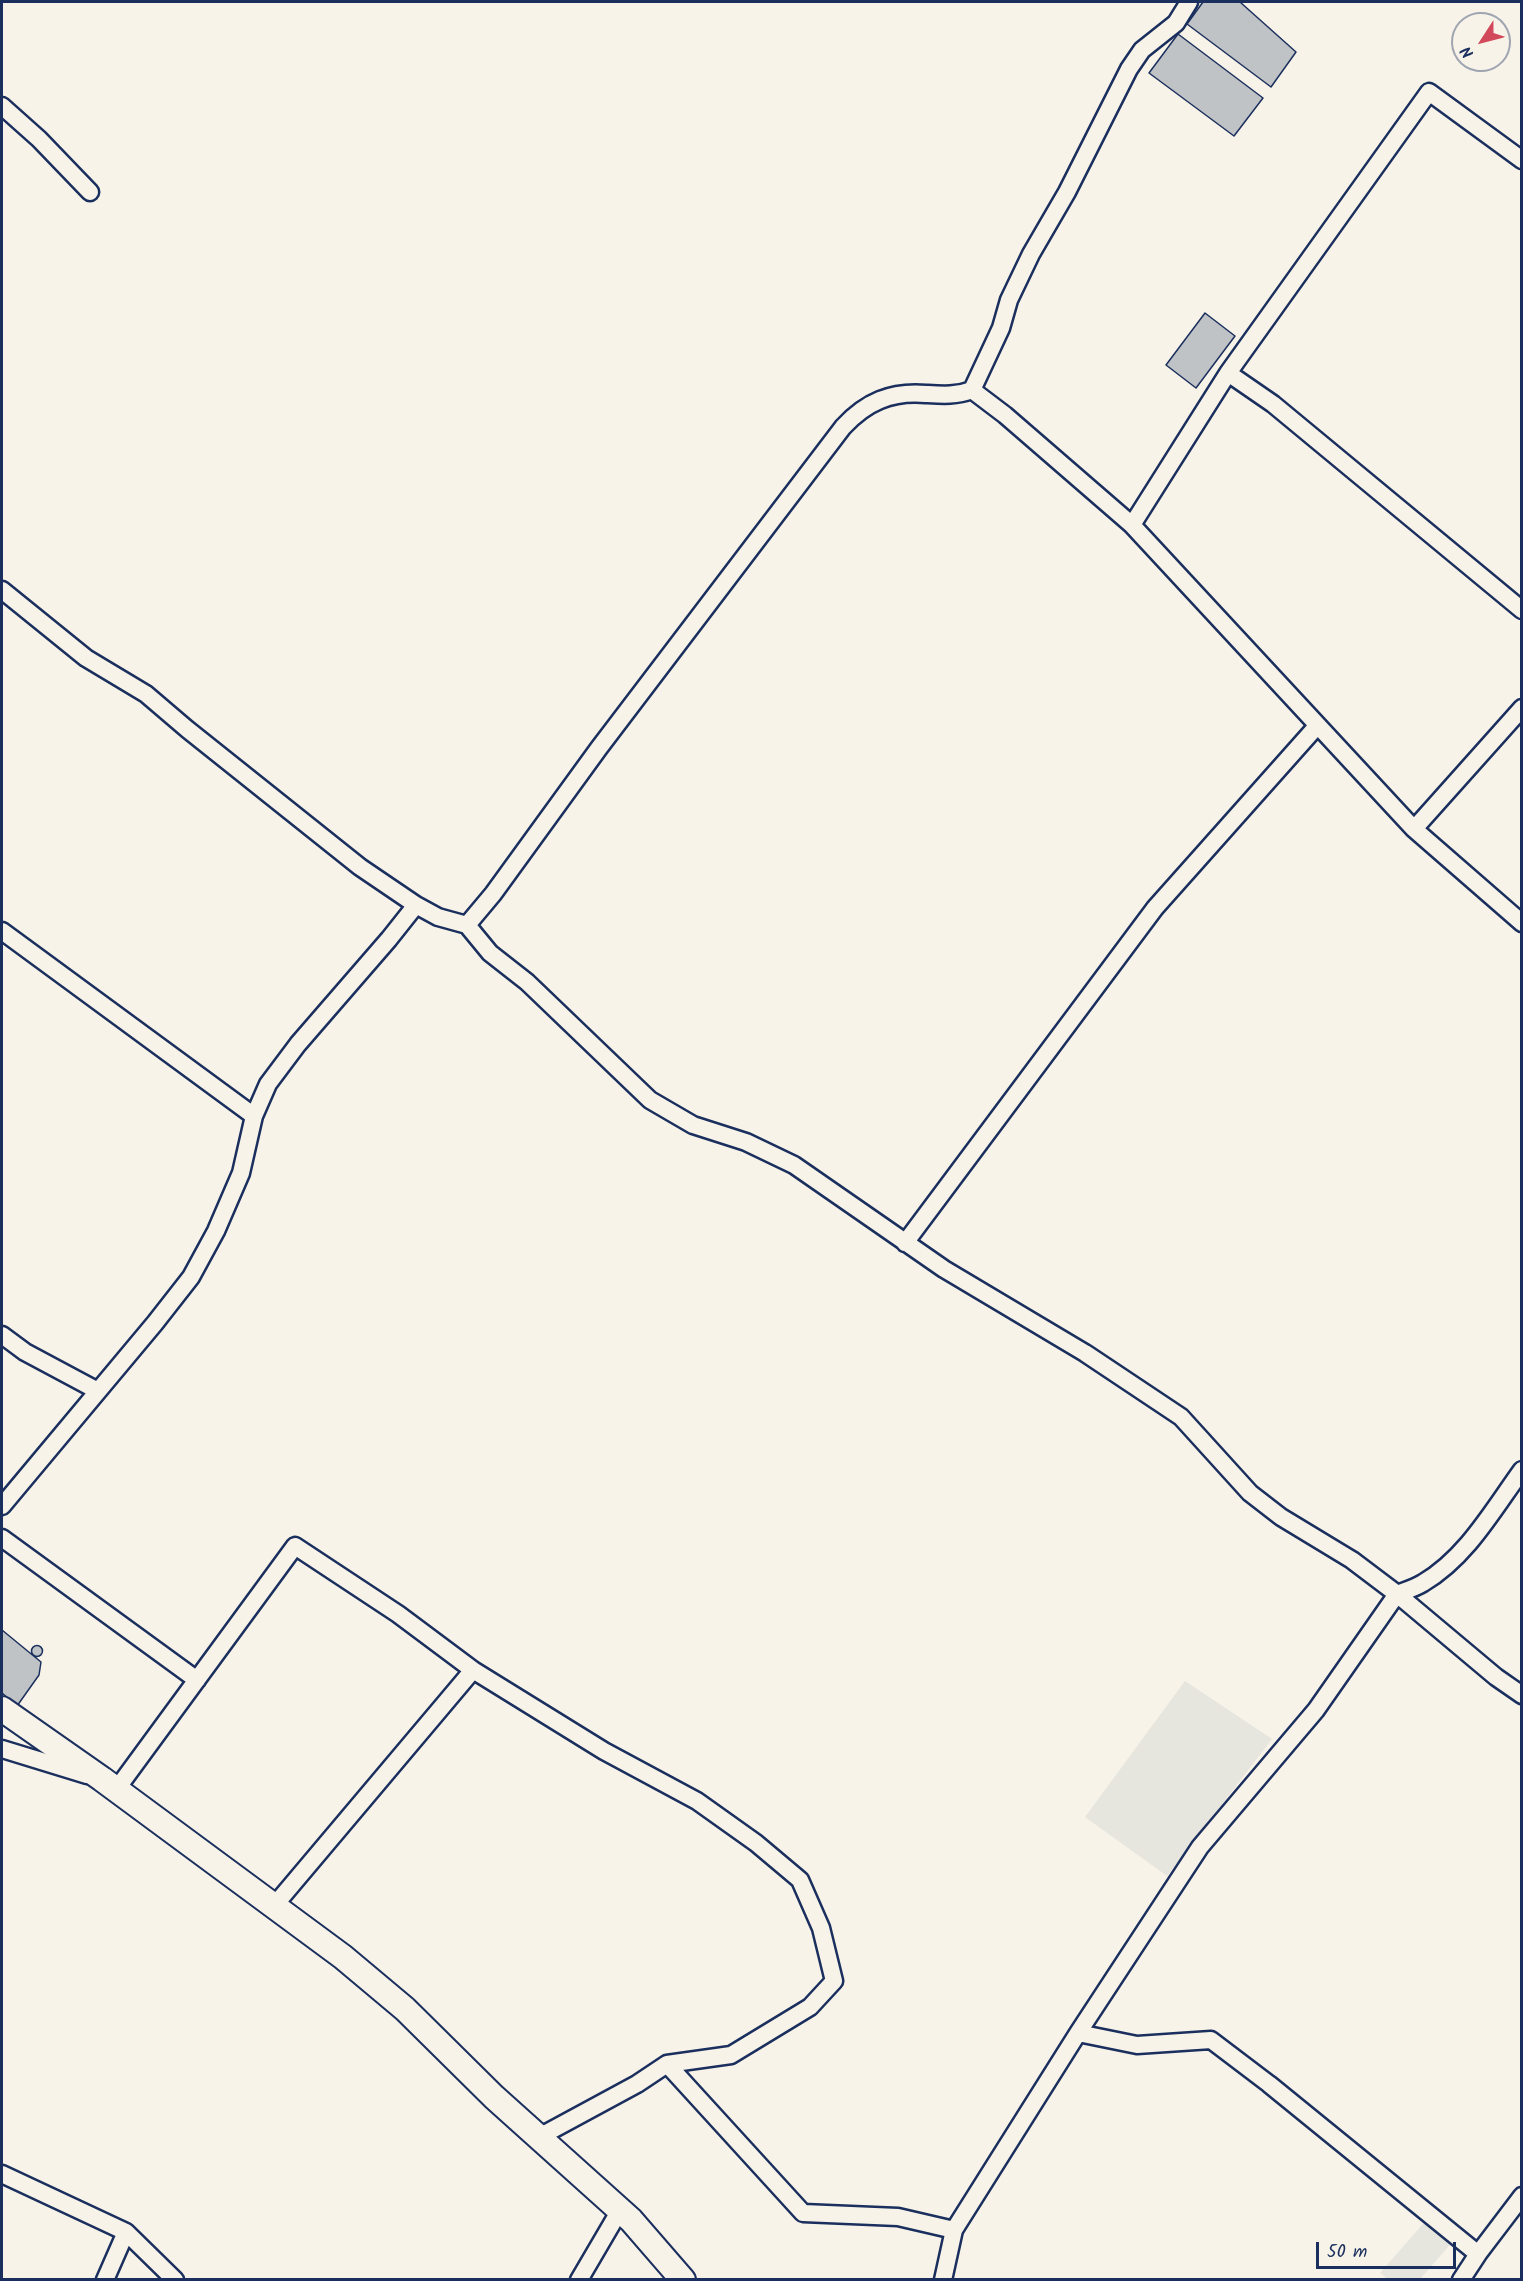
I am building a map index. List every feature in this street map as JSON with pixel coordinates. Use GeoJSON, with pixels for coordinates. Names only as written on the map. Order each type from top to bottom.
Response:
{"type":"FeatureCollection","features":[{"type":"Feature","properties":{"kind":"street"},"geometry":{"type":"LineString","coordinates":[[467,925],[493,894],[599,748],[857,411],[873,402],[896,395],[960,395],[972,390],[1001,328],[1010,300],[1031,254],[1067,192],[1129,69],[1142,50],[1176,22],[1189,2]]}},
{"type":"Feature","properties":{"kind":"street"},"geometry":{"type":"LineString","coordinates":[[1132,525],[1228,373],[1429,92],[1521,160]]}},
{"type":"Feature","properties":{"kind":"street"},"geometry":{"type":"LineString","coordinates":[[2,106],[39,139],[90,192]]}},
{"type":"Feature","properties":{"kind":"street"},"geometry":{"type":"LineString","coordinates":[[1228,373],[1273,404],[1521,610]]}},
{"type":"Feature","properties":{"kind":"street"},"geometry":{"type":"LineString","coordinates":[[972,390],[1005,415],[1132,525],[1414,828],[1521,923]]}},
{"type":"Feature","properties":{"kind":"street"},"geometry":{"type":"LineString","coordinates":[[2,590],[86,658],[146,694],[186,729],[360,867],[438,917],[467,925],[490,953],[527,982],[650,1100],[693,1125],[746,1142],[794,1165],[944,1269],[1085,1353],[1181,1417],[1250,1493],[1281,1517],[1352,1560],[1521,1695]]}},
{"type":"Feature","properties":{"kind":"street"},"geometry":{"type":"LineString","coordinates":[[1414,828],[1521,708]]}},
{"type":"Feature","properties":{"kind":"street"},"geometry":{"type":"LineString","coordinates":[[906,1243],[1155,909],[1317,726]]}},
{"type":"Feature","properties":{"kind":"street"},"geometry":{"type":"LineString","coordinates":[[2,1506],[155,1323],[190,1277],[216,1231],[241,1173],[254,1116],[268,1084],[298,1044],[390,939],[416,905]]}},
{"type":"Feature","properties":{"kind":"street"},"geometry":{"type":"LineString","coordinates":[[2,931],[254,1116]]}},
{"type":"Feature","properties":{"kind":"street"},"geometry":{"type":"LineString","coordinates":[[2,1335],[25,1352],[98,1391]]}},
{"type":"Feature","properties":{"kind":"street"},"geometry":{"type":"LineString","coordinates":[[943,2280],[954,2230],[1078,2032],[1200,1847],[1316,1710],[1396,1594],[1422,1584],[1448,1565],[1472,1539],[1521,1470]]}},
{"type":"Feature","properties":{"kind":"street"},"geometry":{"type":"LineString","coordinates":[[2,1538],[196,1680]]}},
{"type":"Feature","properties":{"kind":"street"},"geometry":{"type":"LineString","coordinates":[[109,1784],[196,1680],[295,1546],[398,1614],[473,1670],[604,1751],[697,1800],[756,1843],[800,1880],[821,1928],[834,1981],[810,2007],[731,2055],[668,2064],[637,2084],[539,2137]]}},
{"type":"Feature","properties":{"kind":"street"},"geometry":{"type":"LineString","coordinates":[[274,1906],[473,1670]]}},
{"type":"Feature","properties":{"kind":"street"},"geometry":{"type":"LineString","coordinates":[[2,1709],[109,1784],[343,1957],[405,2009],[494,2097],[621,2210],[683,2280]]}},
{"type":"Feature","properties":{"kind":"street"},"geometry":{"type":"LineString","coordinates":[[2,1749],[109,1784]]}},
{"type":"Feature","properties":{"kind":"street"},"geometry":{"type":"LineString","coordinates":[[1078,2032],[1137,2045],[1210,2040],[1269,2084],[1479,2254]]}},
{"type":"Feature","properties":{"kind":"street"},"geometry":{"type":"LineString","coordinates":[[668,2064],[803,2213],[898,2217],[954,2230]]}},
{"type":"Feature","properties":{"kind":"street"},"geometry":{"type":"LineString","coordinates":[[2,2174],[126,2232],[175,2280]]}},
{"type":"Feature","properties":{"kind":"street"},"geometry":{"type":"LineString","coordinates":[[1461,2280],[1521,2196]]}},
{"type":"Feature","properties":{"kind":"street"},"geometry":{"type":"LineString","coordinates":[[579,2280],[621,2210]]}},
{"type":"Feature","properties":{"kind":"street"},"geometry":{"type":"LineString","coordinates":[[105,2280],[126,2232]]}},
{"type":"Feature","properties":{"kind":"shaded area"},"geometry":{"type":"Polygon","coordinates":[[[1185,1681],[1272,1739],[1167,1876],[1085,1817],[1185,1681]]]}},
{"type":"Feature","properties":{"kind":"shaded area"},"geometry":{"type":"Polygon","coordinates":[[[1429,2217],[1455,2239],[1420,2279],[1388,2279],[1380,2273],[1429,2217]]]}},
{"type":"Feature","properties":{"kind":"building"},"geometry":{"type":"Polygon","coordinates":[[[1203,2],[1240,2],[1296,52],[1271,87],[1187,24],[1203,2]]]}},
{"type":"Feature","properties":{"kind":"building"},"geometry":{"type":"Polygon","coordinates":[[[1178,34],[1263,98],[1234,136],[1149,73],[1178,34]]]}},
{"type":"Feature","properties":{"kind":"building"},"geometry":{"type":"Polygon","coordinates":[[[1205,313],[1235,336],[1196,388],[1166,365],[1205,313]]]}},
{"type":"Feature","properties":{"kind":"building"},"geometry":{"type":"Polygon","coordinates":[[[2,1630],[41,1662],[39,1675],[17,1706],[2,1693],[2,1630]]]}},
{"type":"Feature","properties":{"kind":"building"},"geometry":{"type":"Polygon","coordinates":[[[37,1645],[43,1651],[37,1657],[31,1651],[37,1645]]]}}]}
